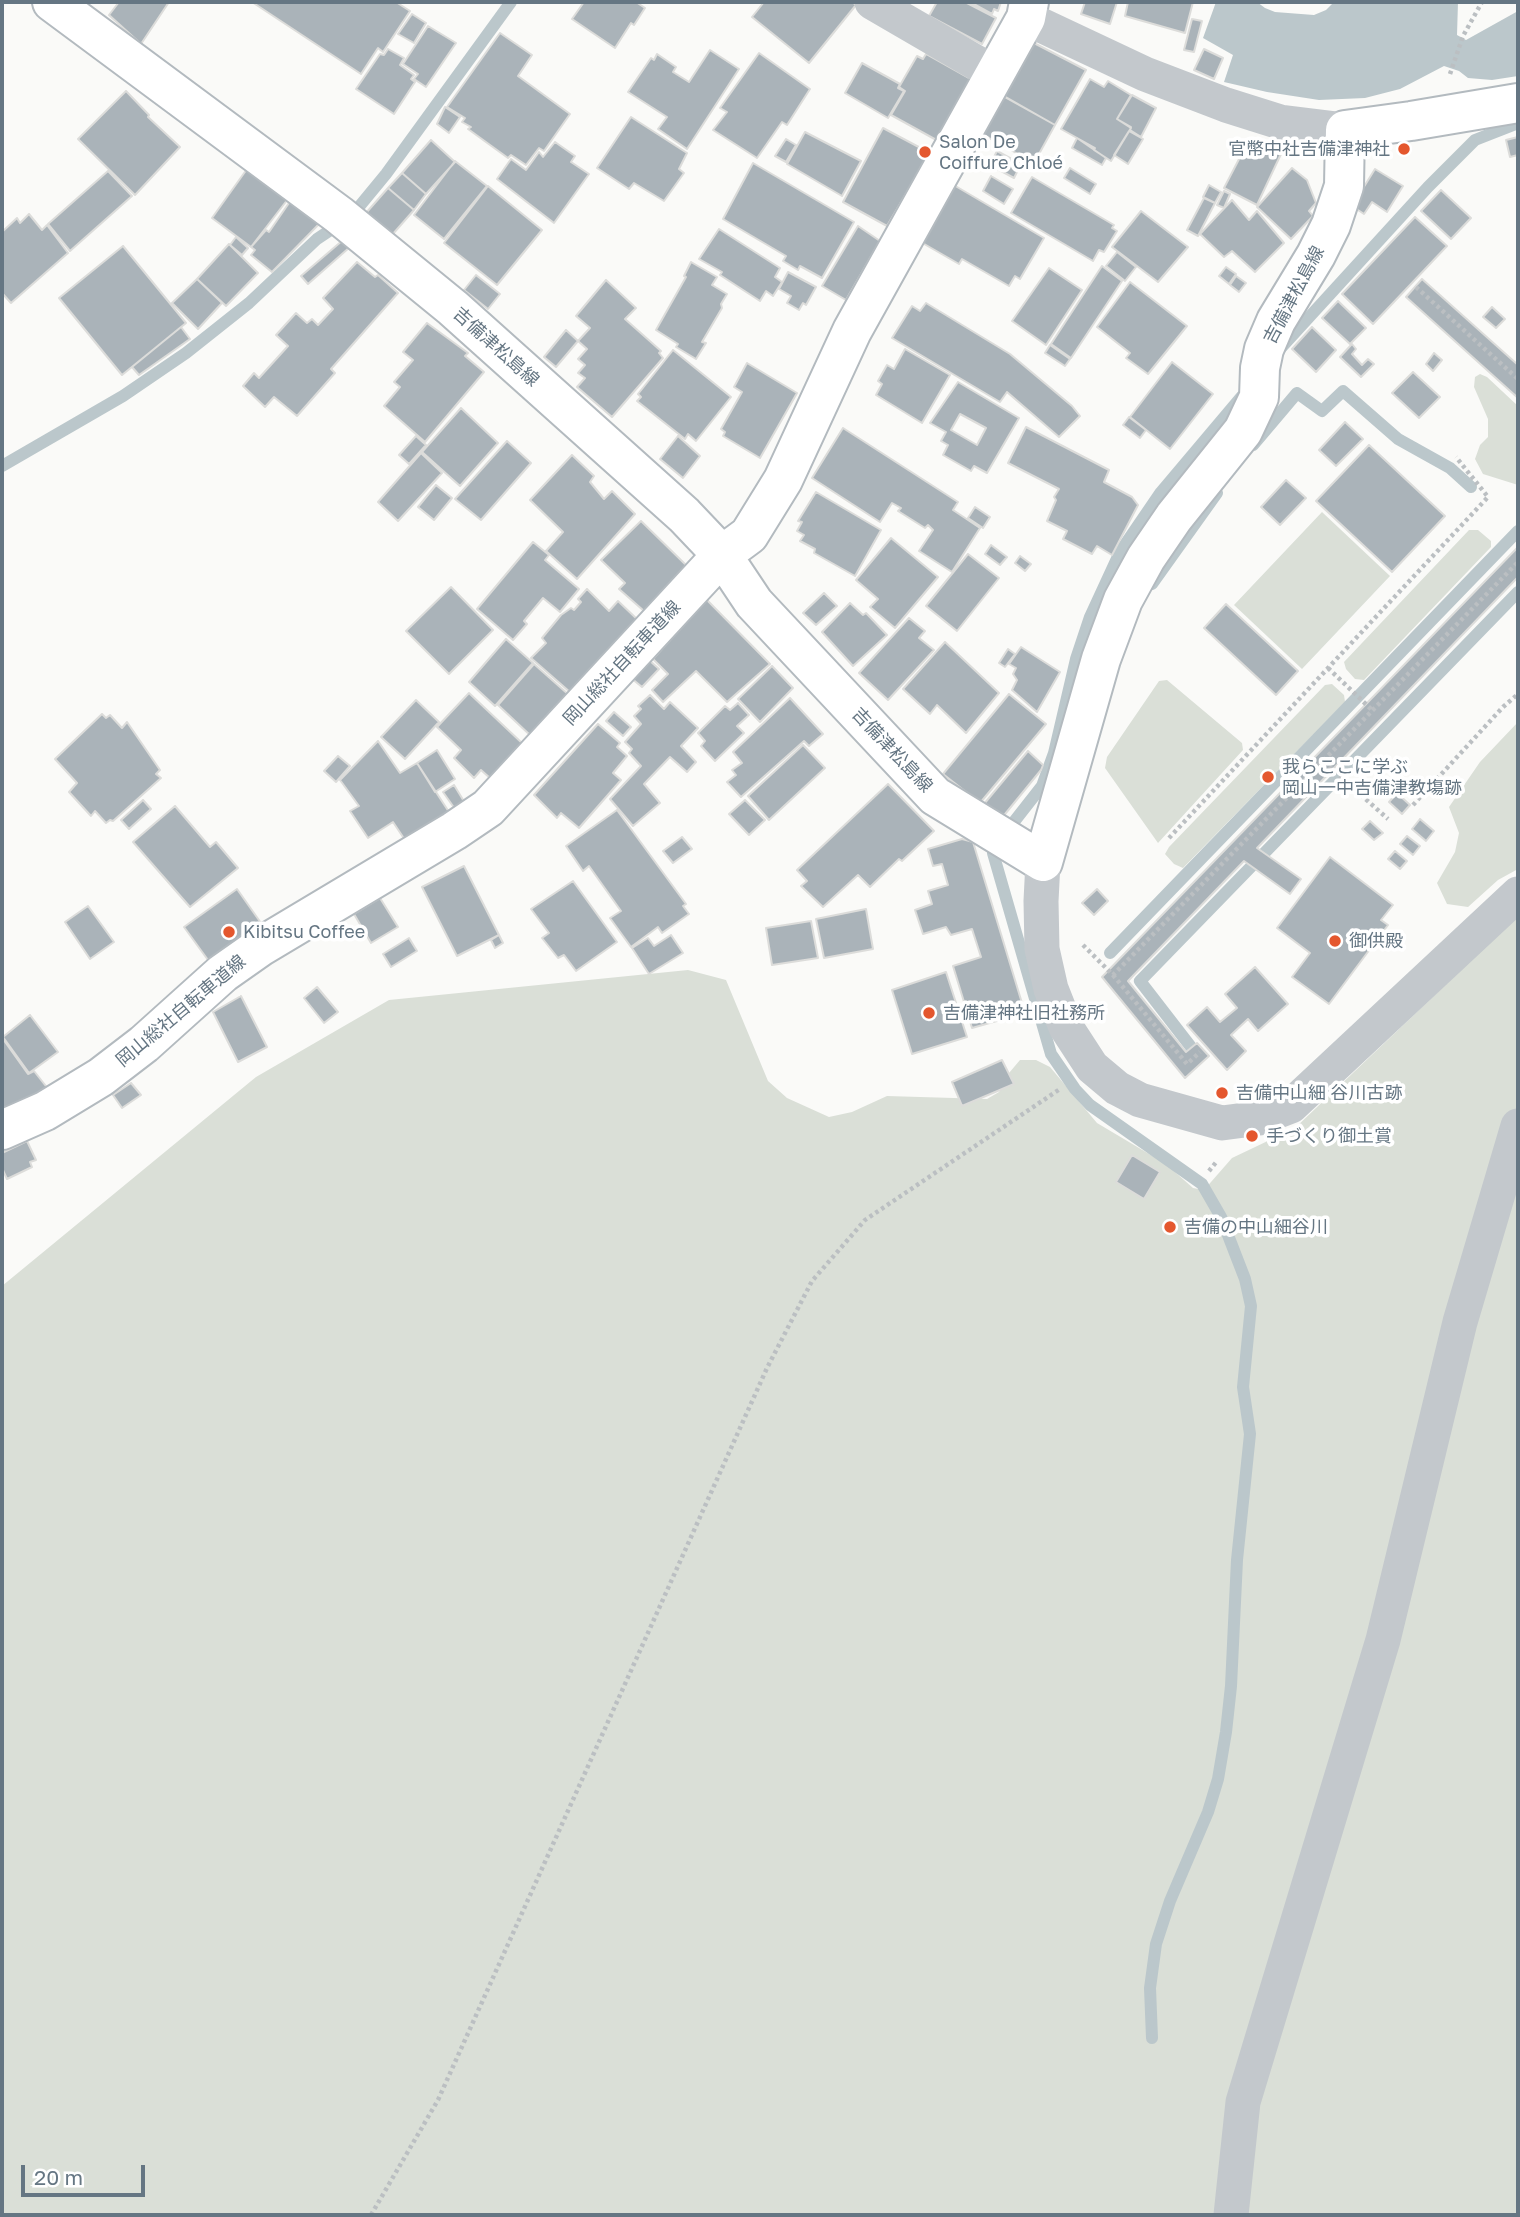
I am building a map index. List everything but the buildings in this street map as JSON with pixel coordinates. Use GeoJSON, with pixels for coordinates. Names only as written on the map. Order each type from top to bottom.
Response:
{"type":"FeatureCollection","features":[{"type":"Feature","properties":{"kind":"main road","name":"吉備津松島線"},"geometry":{"type":"LineString","coordinates":[[52,2],[339,215],[442,299],[684,515],[722,555],[754,603],[935,796],[1043,862],[1101,659],[1124,600],[1146,558],[1174,517],[1243,431],[1259,397],[1264,349],[1276,321],[1331,225],[1344,186],[1345,130]]}},
{"type":"Feature","properties":{"kind":"main road","name":"岡山総社自転車道線"},"geometry":{"type":"LineString","coordinates":[[2,1130],[45,1111],[101,1077],[144,1044],[223,973],[250,954],[488,808],[722,555],[749,535],[783,480],[852,331],[1028,10]]}},
{"type":"Feature","properties":{"kind":"main road"},"geometry":{"type":"LineString","coordinates":[[1345,130],[1518,103]]}},
{"type":"Feature","properties":{"kind":"street"},"geometry":{"type":"LineString","coordinates":[[872,2],[994,73]]}},
{"type":"Feature","properties":{"kind":"street"},"geometry":{"type":"LineString","coordinates":[[1028,10],[1145,74],[1226,106],[1280,122],[1345,130]]}},
{"type":"Feature","properties":{"kind":"street"},"geometry":{"type":"LineString","coordinates":[[1043,862],[1042,949],[1051,989],[1066,1027],[1092,1067],[1117,1088],[1140,1100],[1222,1123],[1260,1118],[1291,1106],[1518,894]]}},
{"type":"Feature","properties":{"kind":"street"},"geometry":{"type":"LineString","coordinates":[[1231,2215],[1243,2102],[1383,1640],[1460,1322],[1518,1126]]}},
{"type":"Feature","properties":{"kind":"path"},"geometry":{"type":"LineString","coordinates":[[1451,71],[1463,36],[1482,2]]}},
{"type":"Feature","properties":{"kind":"path"},"geometry":{"type":"LineString","coordinates":[[1416,287],[1518,379]]}},
{"type":"Feature","properties":{"kind":"path"},"geometry":{"type":"LineString","coordinates":[[1169,838],[1488,497],[1456,457]]}},
{"type":"Feature","properties":{"kind":"path"},"geometry":{"type":"LineString","coordinates":[[1113,975],[1518,562]]}},
{"type":"Feature","properties":{"kind":"path"},"geometry":{"type":"LineString","coordinates":[[1328,668],[1372,710]]}},
{"type":"Feature","properties":{"kind":"path"},"geometry":{"type":"LineString","coordinates":[[1413,805],[1518,694]]}},
{"type":"Feature","properties":{"kind":"path"},"geometry":{"type":"LineString","coordinates":[[1324,762],[1388,819]]}},
{"type":"Feature","properties":{"kind":"path"},"geometry":{"type":"LineString","coordinates":[[1041,901],[1113,975],[1187,1064],[1200,1052]]}},
{"type":"Feature","properties":{"kind":"path"},"geometry":{"type":"LineString","coordinates":[[371,2215],[438,2100],[767,1368],[812,1281],[865,1220],[1092,1067]]}},
{"type":"Feature","properties":{"kind":"shaded area"},"geometry":{"type":"Polygon","coordinates":[[[1216,2],[1257,2],[1275,12],[1314,15],[1326,10],[1334,2],[1458,2],[1457,35],[1466,40],[1518,11],[1518,76],[1492,80],[1468,78],[1459,71],[1444,66],[1400,89],[1365,98],[1319,100],[1224,82],[1233,55],[1203,38],[1216,2]]]}},
{"type":"Feature","properties":{"kind":"shaded area"},"geometry":{"type":"Polygon","coordinates":[[[1480,374],[1487,377],[1518,406],[1518,485],[1483,474],[1475,459],[1480,445],[1488,437],[1488,419],[1474,387],[1475,377],[1480,374]]]}},
{"type":"Feature","properties":{"kind":"shaded area"},"geometry":{"type":"Polygon","coordinates":[[[1322,512],[1390,576],[1302,669],[1234,605],[1322,512]]]}},
{"type":"Feature","properties":{"kind":"shaded area"},"geometry":{"type":"Polygon","coordinates":[[[1469,530],[1478,530],[1491,541],[1491,547],[1364,680],[1355,679],[1346,669],[1344,662],[1469,530]]]}},
{"type":"Feature","properties":{"kind":"shaded area"},"geometry":{"type":"Polygon","coordinates":[[[1167,680],[1242,743],[1243,750],[1158,843],[1105,768],[1107,757],[1159,681],[1167,680]]]}},
{"type":"Feature","properties":{"kind":"shaded area"},"geometry":{"type":"Polygon","coordinates":[[[1332,684],[1344,695],[1345,702],[1183,868],[1174,864],[1165,854],[1169,847],[1325,685],[1332,684]]]}},
{"type":"Feature","properties":{"kind":"shaded area"},"geometry":{"type":"Polygon","coordinates":[[[1518,722],[1518,869],[1498,880],[1468,907],[1447,904],[1437,883],[1455,852],[1459,833],[1449,807],[1480,762],[1518,722]]]}},
{"type":"Feature","properties":{"kind":"shaded area"},"geometry":{"type":"Polygon","coordinates":[[[1518,916],[1518,2215],[2,2215],[2,1286],[256,1077],[389,1000],[688,970],[726,980],[768,1081],[787,1098],[829,1117],[852,1112],[887,1096],[987,1099],[999,1092],[1020,1060],[1036,1060],[1050,1067],[1097,1123],[1166,1164],[1193,1188],[1204,1190],[1232,1158],[1295,1128],[1518,916]]]}},
{"type":"Feature","properties":{"kind":"waterway"},"geometry":{"type":"LineString","coordinates":[[358,208],[386,174],[511,2]]}},
{"type":"Feature","properties":{"kind":"waterway"},"geometry":{"type":"LineString","coordinates":[[1280,349],[1428,187],[1475,140],[1518,123]]}},
{"type":"Feature","properties":{"kind":"waterway"},"geometry":{"type":"LineString","coordinates":[[2,466],[123,396],[186,353],[249,303],[317,239],[335,227]]}},
{"type":"Feature","properties":{"kind":"waterway"},"geometry":{"type":"LineString","coordinates":[[1253,445],[1297,393],[1322,411],[1343,391],[1398,439],[1450,468],[1471,487]]}},
{"type":"Feature","properties":{"kind":"waterway"},"geometry":{"type":"LineString","coordinates":[[1013,823],[1042,786],[1054,753],[1076,659],[1090,617],[1120,552],[1161,492],[1242,396]]}},
{"type":"Feature","properties":{"kind":"waterway"},"geometry":{"type":"LineString","coordinates":[[1152,584],[1217,493]]}},
{"type":"Feature","properties":{"kind":"waterway"},"geometry":{"type":"LineString","coordinates":[[1110,953],[1518,531]]}},
{"type":"Feature","properties":{"kind":"waterway"},"geometry":{"type":"LineString","coordinates":[[1191,1047],[1140,981],[1518,592]]}},
{"type":"Feature","properties":{"kind":"waterway"},"geometry":{"type":"LineString","coordinates":[[993,853],[1051,1054],[1075,1089],[1090,1105],[1202,1184],[1221,1217],[1245,1279],[1251,1306],[1243,1387],[1250,1434],[1237,1560],[1226,1732],[1218,1779],[1208,1812],[1170,1901],[1156,1944],[1150,1988],[1152,2038]]}},
{"type":"Feature","properties":{"kind":"place","name":"官幣中社吉備津神社"},"geometry":{"type":"Point","coordinates":[1404,149]}},
{"type":"Feature","properties":{"kind":"place","name":"Salon De Coiffure Chloé"},"geometry":{"type":"Point","coordinates":[925,152]}},
{"type":"Feature","properties":{"kind":"place","name":"我らここに学ぶ 岡山一中吉備津教塲跡"},"geometry":{"type":"Point","coordinates":[1268,777]}},
{"type":"Feature","properties":{"kind":"place","name":"Kibitsu Coffee"},"geometry":{"type":"Point","coordinates":[229,932]}},
{"type":"Feature","properties":{"kind":"place","name":"御供殿"},"geometry":{"type":"Point","coordinates":[1335,941]}},
{"type":"Feature","properties":{"kind":"place","name":"吉備津神社旧社務所"},"geometry":{"type":"Point","coordinates":[929,1013]}},
{"type":"Feature","properties":{"kind":"place","name":"吉備中山細 谷川古跡"},"geometry":{"type":"Point","coordinates":[1222,1093]}},
{"type":"Feature","properties":{"kind":"place","name":"手づくり御土賞"},"geometry":{"type":"Point","coordinates":[1252,1136]}},
{"type":"Feature","properties":{"kind":"place","name":"吉備の中山細谷川"},"geometry":{"type":"Point","coordinates":[1170,1227]}}]}
